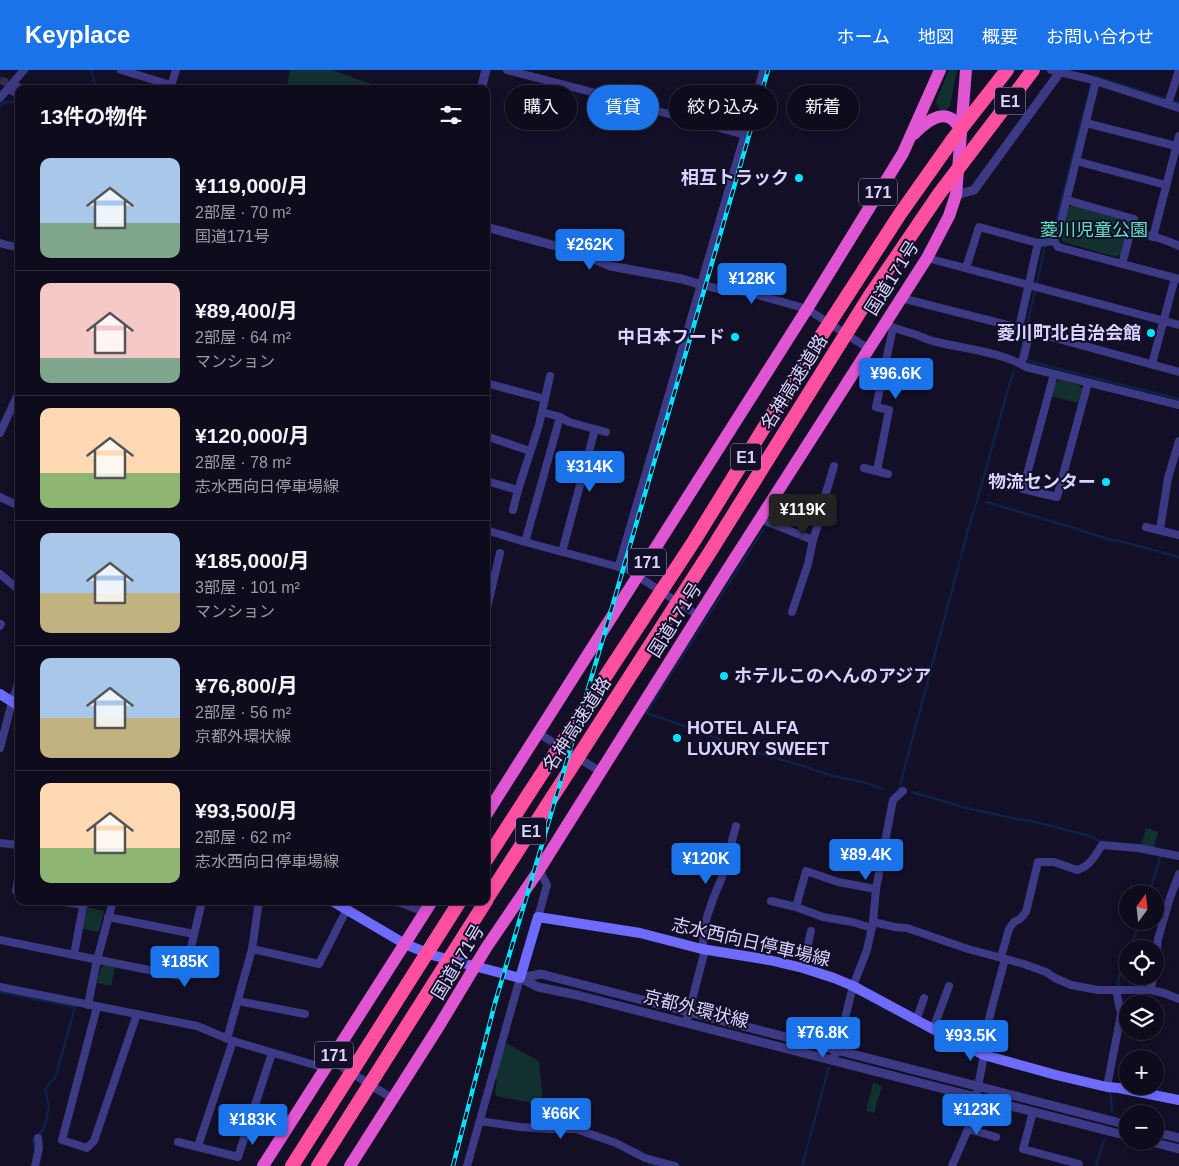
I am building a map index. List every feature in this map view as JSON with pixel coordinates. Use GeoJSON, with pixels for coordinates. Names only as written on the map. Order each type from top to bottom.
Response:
{"type":"FeatureCollection","features":[{"type":"Feature","properties":{"kind":"highway","name":"171"},"geometry":{"type":"LineString","coordinates":[[490,809],[807,309],[898,161],[940,70]]}},
{"type":"Feature","properties":{"kind":"highway","name":"国道171号"},"geometry":{"type":"LineString","coordinates":[[350,1166],[457,997],[474,966],[538,870],[760,519],[870,349],[889,326],[901,298],[949,216],[956,195],[966,70]]}},
{"type":"Feature","properties":{"kind":"highway","name":"名神高速道路"},"geometry":{"type":"LineString","coordinates":[[490,854],[694,541],[837,311],[900,214],[953,139],[1007,70]]}},
{"type":"Feature","properties":{"kind":"highway","name":"名神高速道路"},"geometry":{"type":"LineString","coordinates":[[490,895],[678,602],[858,316],[939,194],[1033,70]]}},
{"type":"Feature","properties":{"kind":"highway"},"geometry":{"type":"LineString","coordinates":[[909,140],[925,124],[942,116],[952,119],[961,128]]}},
{"type":"Feature","properties":{"kind":"highway"},"geometry":{"type":"LineString","coordinates":[[292,1166],[457,905]]}},
{"type":"Feature","properties":{"kind":"highway","name":"名神高速道路"},"geometry":{"type":"LineString","coordinates":[[318,1166],[483,905]]}},
{"type":"Feature","properties":{"kind":"highway","name":"171"},"geometry":{"type":"LineString","coordinates":[[263,1166],[428,907]]}},
{"type":"Feature","properties":{"kind":"main road"},"geometry":{"type":"LineString","coordinates":[[0,694],[15,704]]}},
{"type":"Feature","properties":{"kind":"main road","name":"京都外環状線"},"geometry":{"type":"LineString","coordinates":[[338,905],[405,944],[432,955],[520,978]]}},
{"type":"Feature","properties":{"kind":"main road"},"geometry":{"type":"LineString","coordinates":[[520,978],[538,917]]}},
{"type":"Feature","properties":{"kind":"main road","name":"志水西向日停車場線"},"geometry":{"type":"LineString","coordinates":[[538,917],[640,933],[703,950],[769,960],[803,968],[853,986],[984,1055],[1056,1075],[1179,1100]]}},
{"type":"Feature","properties":{"kind":"street"},"geometry":{"type":"LineString","coordinates":[[0,98],[24,70]]}},
{"type":"Feature","properties":{"kind":"street"},"geometry":{"type":"LineString","coordinates":[[121,70],[165,85]]}},
{"type":"Feature","properties":{"kind":"street"},"geometry":{"type":"LineString","coordinates":[[172,85],[176,70]]}},
{"type":"Feature","properties":{"kind":"street"},"geometry":{"type":"LineString","coordinates":[[482,85],[486,70]]}},
{"type":"Feature","properties":{"kind":"street"},"geometry":{"type":"LineString","coordinates":[[508,70],[638,104],[745,136]]}},
{"type":"Feature","properties":{"kind":"street"},"geometry":{"type":"LineString","coordinates":[[619,567],[764,70]]}},
{"type":"Feature","properties":{"kind":"street"},"geometry":{"type":"LineString","coordinates":[[1168,104],[1179,70]]}},
{"type":"Feature","properties":{"kind":"street"},"geometry":{"type":"LineString","coordinates":[[956,195],[974,190],[1058,71],[1093,80],[1179,108]]}},
{"type":"Feature","properties":{"kind":"street"},"geometry":{"type":"LineString","coordinates":[[1093,80],[1086,123],[1060,226],[1046,242],[1033,286],[1022,360],[1026,367],[1179,405]]}},
{"type":"Feature","properties":{"kind":"street"},"geometry":{"type":"LineString","coordinates":[[8,90],[15,90]]}},
{"type":"Feature","properties":{"kind":"street"},"geometry":{"type":"LineString","coordinates":[[1086,123],[1176,146]]}},
{"type":"Feature","properties":{"kind":"street"},"geometry":{"type":"LineString","coordinates":[[1153,237],[1179,136]]}},
{"type":"Feature","properties":{"kind":"street"},"geometry":{"type":"LineString","coordinates":[[1076,161],[1166,185]]}},
{"type":"Feature","properties":{"kind":"street"},"geometry":{"type":"LineString","coordinates":[[1067,200],[1134,219],[1122,264]]}},
{"type":"Feature","properties":{"kind":"street"},"geometry":{"type":"LineString","coordinates":[[966,268],[979,227],[1046,242],[1058,247],[1177,279],[1152,364]]}},
{"type":"Feature","properties":{"kind":"street"},"geometry":{"type":"LineString","coordinates":[[490,228],[578,252],[610,266],[682,279],[718,289],[748,292],[807,309],[870,349]]}},
{"type":"Feature","properties":{"kind":"street"},"geometry":{"type":"LineString","coordinates":[[1130,231],[1179,246]]}},
{"type":"Feature","properties":{"kind":"street"},"geometry":{"type":"LineString","coordinates":[[0,244],[15,247]]}},
{"type":"Feature","properties":{"kind":"street"},"geometry":{"type":"LineString","coordinates":[[926,258],[1179,325]]}},
{"type":"Feature","properties":{"kind":"street"},"geometry":{"type":"LineString","coordinates":[[901,298],[1179,372]]}},
{"type":"Feature","properties":{"kind":"street"},"geometry":{"type":"LineString","coordinates":[[877,471],[889,410],[876,407],[889,326],[930,340],[1022,360]]}},
{"type":"Feature","properties":{"kind":"street"},"geometry":{"type":"LineString","coordinates":[[1054,374],[1023,489],[1057,497],[1088,383]]}},
{"type":"Feature","properties":{"kind":"street"},"geometry":{"type":"LineString","coordinates":[[513,510],[539,425],[550,376]]}},
{"type":"Feature","properties":{"kind":"street"},"geometry":{"type":"LineString","coordinates":[[490,384],[545,399]]}},
{"type":"Feature","properties":{"kind":"street"},"geometry":{"type":"LineString","coordinates":[[0,433],[15,401]]}},
{"type":"Feature","properties":{"kind":"street"},"geometry":{"type":"LineString","coordinates":[[542,412],[606,432]]}},
{"type":"Feature","properties":{"kind":"street"},"geometry":{"type":"LineString","coordinates":[[525,542],[560,417]]}},
{"type":"Feature","properties":{"kind":"street"},"geometry":{"type":"LineString","coordinates":[[562,552],[595,429]]}},
{"type":"Feature","properties":{"kind":"street"},"geometry":{"type":"LineString","coordinates":[[490,437],[530,451]]}},
{"type":"Feature","properties":{"kind":"street"},"geometry":{"type":"LineString","coordinates":[[1160,530],[1168,478],[1179,441]]}},
{"type":"Feature","properties":{"kind":"street"},"geometry":{"type":"LineString","coordinates":[[792,612],[808,564],[834,466]]}},
{"type":"Feature","properties":{"kind":"street"},"geometry":{"type":"LineString","coordinates":[[864,468],[888,474]]}},
{"type":"Feature","properties":{"kind":"street"},"geometry":{"type":"LineString","coordinates":[[490,481],[518,490]]}},
{"type":"Feature","properties":{"kind":"street"},"geometry":{"type":"LineString","coordinates":[[0,498],[15,504]]}},
{"type":"Feature","properties":{"kind":"street"},"geometry":{"type":"LineString","coordinates":[[760,519],[813,540]]}},
{"type":"Feature","properties":{"kind":"street"},"geometry":{"type":"LineString","coordinates":[[1146,527],[1179,535]]}},
{"type":"Feature","properties":{"kind":"street"},"geometry":{"type":"LineString","coordinates":[[490,531],[631,570],[699,616]]}},
{"type":"Feature","properties":{"kind":"street"},"geometry":{"type":"LineString","coordinates":[[490,594],[500,552]]}},
{"type":"Feature","properties":{"kind":"street"},"geometry":{"type":"LineString","coordinates":[[490,571],[495,572]]}},
{"type":"Feature","properties":{"kind":"street"},"geometry":{"type":"LineString","coordinates":[[0,574],[15,587]]}},
{"type":"Feature","properties":{"kind":"street"},"geometry":{"type":"LineString","coordinates":[[0,748],[15,704]]}},
{"type":"Feature","properties":{"kind":"street"},"geometry":{"type":"LineString","coordinates":[[538,733],[600,772]]}},
{"type":"Feature","properties":{"kind":"street"},"geometry":{"type":"LineString","coordinates":[[830,1060],[837,1051],[853,986],[867,950],[873,925],[876,889],[893,800],[902,791]]}},
{"type":"Feature","properties":{"kind":"street"},"geometry":{"type":"LineString","coordinates":[[686,1022],[703,950],[707,917],[723,875],[736,826]]}},
{"type":"Feature","properties":{"kind":"street"},"geometry":{"type":"LineString","coordinates":[[0,843],[15,845]]}},
{"type":"Feature","properties":{"kind":"street"},"geometry":{"type":"LineString","coordinates":[[952,1166],[968,1129],[984,1055],[982,1049],[1009,928],[1026,912],[1038,862],[1054,862],[1074,870],[1081,869],[1088,865],[1102,845],[1138,848],[1179,856]]}},
{"type":"Feature","properties":{"kind":"street"},"geometry":{"type":"LineString","coordinates":[[538,870],[548,885],[538,917]]}},
{"type":"Feature","properties":{"kind":"street"},"geometry":{"type":"LineString","coordinates":[[796,907],[806,871],[838,882],[876,889]]}},
{"type":"Feature","properties":{"kind":"street"},"geometry":{"type":"LineString","coordinates":[[1158,940],[1179,874]]}},
{"type":"Feature","properties":{"kind":"street"},"geometry":{"type":"LineString","coordinates":[[771,901],[796,907],[823,917],[907,928],[968,949],[1046,972],[1055,978],[1089,989],[1150,990],[1179,999]]}},
{"type":"Feature","properties":{"kind":"street"},"geometry":{"type":"LineString","coordinates":[[74,955],[84,905]]}},
{"type":"Feature","properties":{"kind":"street"},"geometry":{"type":"LineString","coordinates":[[88,1005],[97,960],[112,905]]}},
{"type":"Feature","properties":{"kind":"street"},"geometry":{"type":"LineString","coordinates":[[0,940],[184,977],[201,905]]}},
{"type":"Feature","properties":{"kind":"street"},"geometry":{"type":"LineString","coordinates":[[198,1146],[230,1040],[252,949],[258,905]]}},
{"type":"Feature","properties":{"kind":"street"},"geometry":{"type":"LineString","coordinates":[[252,949],[319,964],[346,910]]}},
{"type":"Feature","properties":{"kind":"street"},"geometry":{"type":"LineString","coordinates":[[108,916],[194,934]]}},
{"type":"Feature","properties":{"kind":"street"},"geometry":{"type":"LineString","coordinates":[[803,968],[811,931]]}},
{"type":"Feature","properties":{"kind":"street","name":"京都外環状線"},"geometry":{"type":"LineString","coordinates":[[520,978],[542,974],[1119,1123]]}},
{"type":"Feature","properties":{"kind":"street"},"geometry":{"type":"LineString","coordinates":[[467,1166],[520,978]]}},
{"type":"Feature","properties":{"kind":"street","name":"京都外環状線"},"geometry":{"type":"LineString","coordinates":[[520,978],[538,987],[686,1022],[1119,1134]]}},
{"type":"Feature","properties":{"kind":"street"},"geometry":{"type":"LineString","coordinates":[[1150,990],[1151,985]]}},
{"type":"Feature","properties":{"kind":"street"},"geometry":{"type":"LineString","coordinates":[[933,1029],[949,986]]}},
{"type":"Feature","properties":{"kind":"street"},"geometry":{"type":"LineString","coordinates":[[0,987],[197,1026],[230,1040],[272,1053],[328,1064],[393,1099]]}},
{"type":"Feature","properties":{"kind":"street"},"geometry":{"type":"LineString","coordinates":[[1109,1087],[1121,1014],[1118,990]]}},
{"type":"Feature","properties":{"kind":"street"},"geometry":{"type":"LineString","coordinates":[[915,1020],[924,998]]}},
{"type":"Feature","properties":{"kind":"street"},"geometry":{"type":"LineString","coordinates":[[238,1001],[305,1014]]}},
{"type":"Feature","properties":{"kind":"street"},"geometry":{"type":"LineString","coordinates":[[96,1007],[62,1140],[88,1148],[94,1141],[137,1014]]}},
{"type":"Feature","properties":{"kind":"street"},"geometry":{"type":"LineString","coordinates":[[178,1142],[238,1157],[272,1053]]}},
{"type":"Feature","properties":{"kind":"street"},"geometry":{"type":"LineString","coordinates":[[1033,1112],[1023,1149],[1054,1162],[1079,1164]]}},
{"type":"Feature","properties":{"kind":"street"},"geometry":{"type":"LineString","coordinates":[[480,1121],[550,1130],[576,1129],[616,1143],[645,1158],[676,1166]]}},
{"type":"Feature","properties":{"kind":"street"},"geometry":{"type":"LineString","coordinates":[[968,1129],[996,1137]]}},
{"type":"Feature","properties":{"kind":"street"},"geometry":{"type":"LineString","coordinates":[[1164,1134],[1179,1138]]}},
{"type":"Feature","properties":{"kind":"street"},"geometry":{"type":"LineString","coordinates":[[35,1166],[39,1148],[38,1138]]}},
{"type":"Feature","properties":{"kind":"street"},"geometry":{"type":"LineString","coordinates":[[1164,1145],[1179,1149]]}},
{"type":"Feature","properties":{"kind":"street"},"geometry":{"type":"LineString","coordinates":[[642,1166],[645,1158]]}},
{"type":"Feature","properties":{"kind":"green space"},"geometry":{"type":"Polygon","coordinates":[[[290,70],[332,70],[374,85],[287,85],[290,70]]]}},
{"type":"Feature","properties":{"kind":"green space"},"geometry":{"type":"Polygon","coordinates":[[[949,70],[957,70],[950,106],[946,110],[941,110],[936,101],[949,70]]]}},
{"type":"Feature","properties":{"kind":"green space","name":"菱川児童公園"},"geometry":{"type":"Polygon","coordinates":[[[1074,204],[1126,219],[1130,225],[1121,254],[1116,257],[1063,242],[1059,235],[1068,208],[1074,204]]]}},
{"type":"Feature","properties":{"kind":"green space"},"geometry":{"type":"Polygon","coordinates":[[[1061,380],[1079,385],[1082,389],[1078,403],[1052,396],[1055,383],[1061,380]]]}},
{"type":"Feature","properties":{"kind":"green space"},"geometry":{"type":"Polygon","coordinates":[[[1146,828],[1158,832],[1154,848],[1141,845],[1146,828]]]}},
{"type":"Feature","properties":{"kind":"green space"},"geometry":{"type":"Polygon","coordinates":[[[87,907],[104,911],[99,932],[83,929],[87,907]]]}},
{"type":"Feature","properties":{"kind":"green space"},"geometry":{"type":"Polygon","coordinates":[[[105,965],[115,967],[111,986],[97,983],[101,967],[105,965]]]}},
{"type":"Feature","properties":{"kind":"green space"},"geometry":{"type":"Polygon","coordinates":[[[506,1043],[539,1061],[543,1105],[496,1096],[497,1081],[495,1079],[506,1043]]]}},
{"type":"Feature","properties":{"kind":"green space"},"geometry":{"type":"Polygon","coordinates":[[[873,1083],[882,1086],[874,1113],[866,1111],[873,1083]]]}},
{"type":"Feature","properties":{"kind":"waterway"},"geometry":{"type":"LineString","coordinates":[[91,70],[95,85]]}},
{"type":"Feature","properties":{"kind":"waterway"},"geometry":{"type":"LineString","coordinates":[[1094,76],[1179,103]]}},
{"type":"Feature","properties":{"kind":"waterway"},"geometry":{"type":"LineString","coordinates":[[1091,81],[1055,225],[1048,234],[1020,356],[1032,362],[1179,399]]}},
{"type":"Feature","properties":{"kind":"waterway"},"geometry":{"type":"LineString","coordinates":[[0,106],[6,102],[15,102]]}},
{"type":"Feature","properties":{"kind":"waterway"},"geometry":{"type":"LineString","coordinates":[[899,789],[968,530],[1013,373]]}},
{"type":"Feature","properties":{"kind":"waterway"},"geometry":{"type":"LineString","coordinates":[[986,502],[1107,539],[1179,557]]}},
{"type":"Feature","properties":{"kind":"waterway"},"geometry":{"type":"LineString","coordinates":[[763,530],[646,713],[752,752],[832,776],[864,782],[882,789]]}},
{"type":"Feature","properties":{"kind":"waterway"},"geometry":{"type":"LineString","coordinates":[[912,792],[963,807],[1090,836],[1103,842]]}},
{"type":"Feature","properties":{"kind":"waterway"},"geometry":{"type":"LineString","coordinates":[[1152,885],[1161,855]]}},
{"type":"Feature","properties":{"kind":"waterway"},"geometry":{"type":"LineString","coordinates":[[393,905],[397,907]]}},
{"type":"Feature","properties":{"kind":"waterway"},"geometry":{"type":"LineString","coordinates":[[1133,940],[1137,930]]}},
{"type":"Feature","properties":{"kind":"waterway"},"geometry":{"type":"LineString","coordinates":[[1118,989],[1119,980]]}},
{"type":"Feature","properties":{"kind":"waterway"},"geometry":{"type":"LineString","coordinates":[[0,992],[75,1007],[55,1079],[45,1089],[49,1105],[43,1130],[33,1140],[35,1151]]}},
{"type":"Feature","properties":{"kind":"waterway"},"geometry":{"type":"LineString","coordinates":[[802,1166],[829,1067]]}},
{"type":"Feature","properties":{"kind":"waterway"},"geometry":{"type":"LineString","coordinates":[[1110,1091],[1112,1111]]}},
{"type":"Feature","properties":{"kind":"waterway"},"geometry":{"type":"LineString","coordinates":[[1096,1166],[1104,1140]]}},
{"type":"Feature","properties":{"kind":"waterway"},"geometry":{"type":"LineString","coordinates":[[649,1164],[656,1166]]}},
{"type":"Feature","properties":{"kind":"tunnel"},"geometry":{"type":"LineString","coordinates":[[0,80],[15,86]]}},
{"type":"Feature","properties":{"kind":"railway"},"geometry":{"type":"LineString","coordinates":[[453,1166],[495,1003],[768,70]]}},
{"type":"Feature","properties":{"kind":"place","name":"相互トラック"},"geometry":{"type":"Point","coordinates":[799,178]}},
{"type":"Feature","properties":{"kind":"place","name":"菱川町北自治会館"},"geometry":{"type":"Point","coordinates":[1151,333]}},
{"type":"Feature","properties":{"kind":"place","name":"中日本フード"},"geometry":{"type":"Point","coordinates":[735,337]}},
{"type":"Feature","properties":{"kind":"place","name":"物流センター"},"geometry":{"type":"Point","coordinates":[1106,482]}},
{"type":"Feature","properties":{"kind":"place","name":"ホテルこのへんのアジア"},"geometry":{"type":"Point","coordinates":[724,676]}},
{"type":"Feature","properties":{"kind":"place","name":"HOTEL ALFA LUXURY SWEET"},"geometry":{"type":"Point","coordinates":[677,738]}}]}
